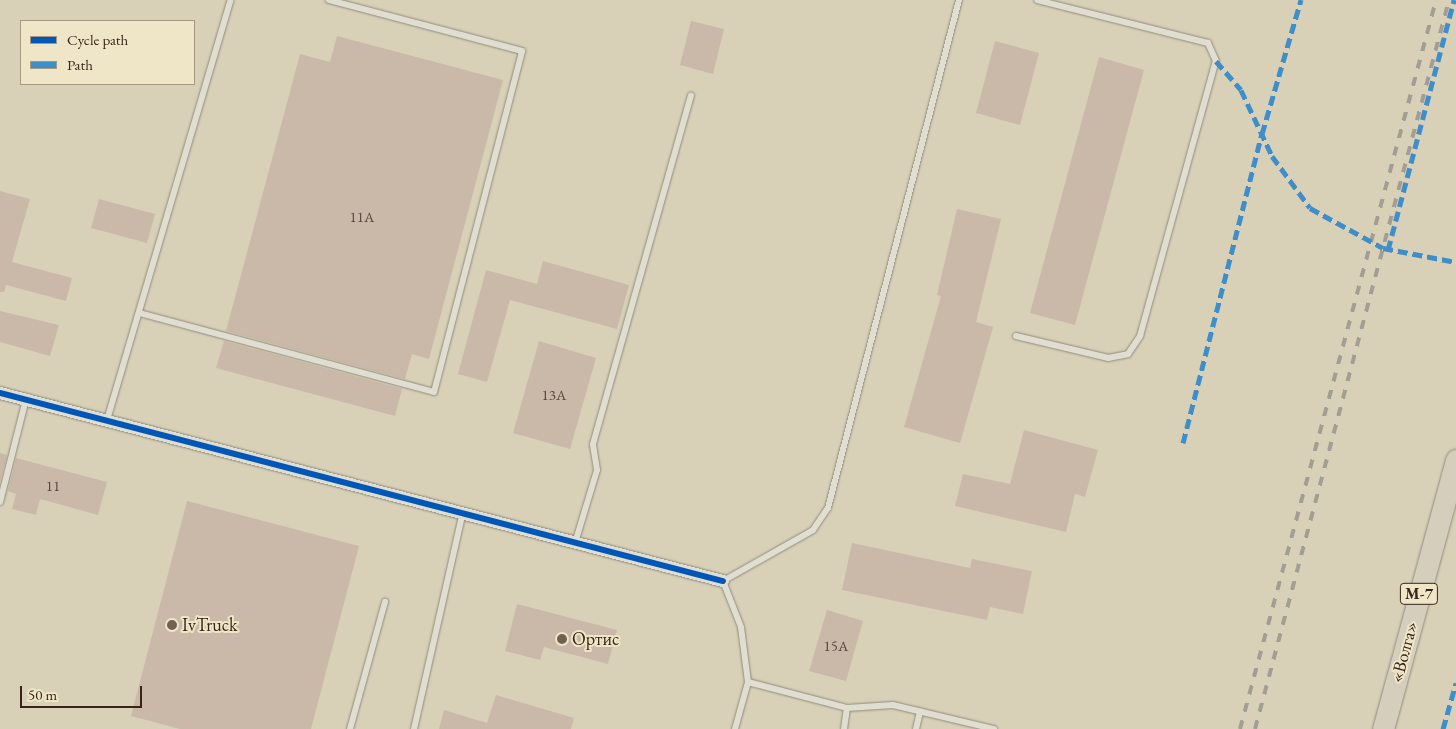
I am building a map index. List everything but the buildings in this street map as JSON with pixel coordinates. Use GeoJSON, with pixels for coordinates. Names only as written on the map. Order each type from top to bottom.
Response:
{"type":"FeatureCollection","features":[{"type":"Feature","properties":{"kind":"highway","name":"«Волга»"},"geometry":{"type":"LineString","coordinates":[[1383,729],[1456,460]]}},
{"type":"Feature","properties":{"kind":"street"},"geometry":{"type":"LineString","coordinates":[[0,393],[723,581]]}},
{"type":"Feature","properties":{"kind":"lane"},"geometry":{"type":"LineString","coordinates":[[107,420],[231,0]]}},
{"type":"Feature","properties":{"kind":"lane"},"geometry":{"type":"LineString","coordinates":[[139,313],[434,392],[522,51],[329,0]]}},
{"type":"Feature","properties":{"kind":"lane"},"geometry":{"type":"LineString","coordinates":[[735,729],[748,682],[741,627],[723,581],[813,530],[828,508],[960,0]]}},
{"type":"Feature","properties":{"kind":"lane"},"geometry":{"type":"LineString","coordinates":[[1016,336],[1108,358],[1128,354],[1140,336],[1216,61],[1208,43],[1037,0]]}},
{"type":"Feature","properties":{"kind":"lane"},"geometry":{"type":"LineString","coordinates":[[575,542],[597,470],[593,444],[691,95]]}},
{"type":"Feature","properties":{"kind":"lane"},"geometry":{"type":"LineString","coordinates":[[0,502],[26,399]]}},
{"type":"Feature","properties":{"kind":"lane"},"geometry":{"type":"LineString","coordinates":[[414,729],[463,512]]}},
{"type":"Feature","properties":{"kind":"lane"},"geometry":{"type":"LineString","coordinates":[[350,729],[385,602]]}},
{"type":"Feature","properties":{"kind":"lane"},"geometry":{"type":"LineString","coordinates":[[748,682],[847,708],[893,705],[994,729]]}},
{"type":"Feature","properties":{"kind":"lane"},"geometry":{"type":"LineString","coordinates":[[844,729],[847,708]]}},
{"type":"Feature","properties":{"kind":"lane"},"geometry":{"type":"LineString","coordinates":[[916,729],[920,711]]}},
{"type":"Feature","properties":{"kind":"railway"},"geometry":{"type":"LineString","coordinates":[[1240,729],[1436,0]]}},
{"type":"Feature","properties":{"kind":"railway"},"geometry":{"type":"LineString","coordinates":[[1255,729],[1449,0]]}},
{"type":"Feature","properties":{"kind":"marked path"},"geometry":{"type":"LineString","coordinates":[[1183,443],[1262,134],[1301,0]]}},
{"type":"Feature","properties":{"kind":"marked path"},"geometry":{"type":"LineString","coordinates":[[1388,250],[1454,0]]}},
{"type":"Feature","properties":{"kind":"marked path"},"geometry":{"type":"LineString","coordinates":[[1216,61],[1241,90],[1272,156],[1310,208],[1383,248],[1456,262]]}},
{"type":"Feature","properties":{"kind":"marked path"},"geometry":{"type":"LineString","coordinates":[[1443,729],[1456,683]]}},
{"type":"Feature","properties":{"kind":"cycle path"},"geometry":{"type":"LineString","coordinates":[[0,393],[723,581]]}},
{"type":"Feature","properties":{"kind":"place","name":"IvTruck"},"geometry":{"type":"Point","coordinates":[172,625]}},
{"type":"Feature","properties":{"kind":"place","name":"Ортис"},"geometry":{"type":"Point","coordinates":[562,639]}}]}
